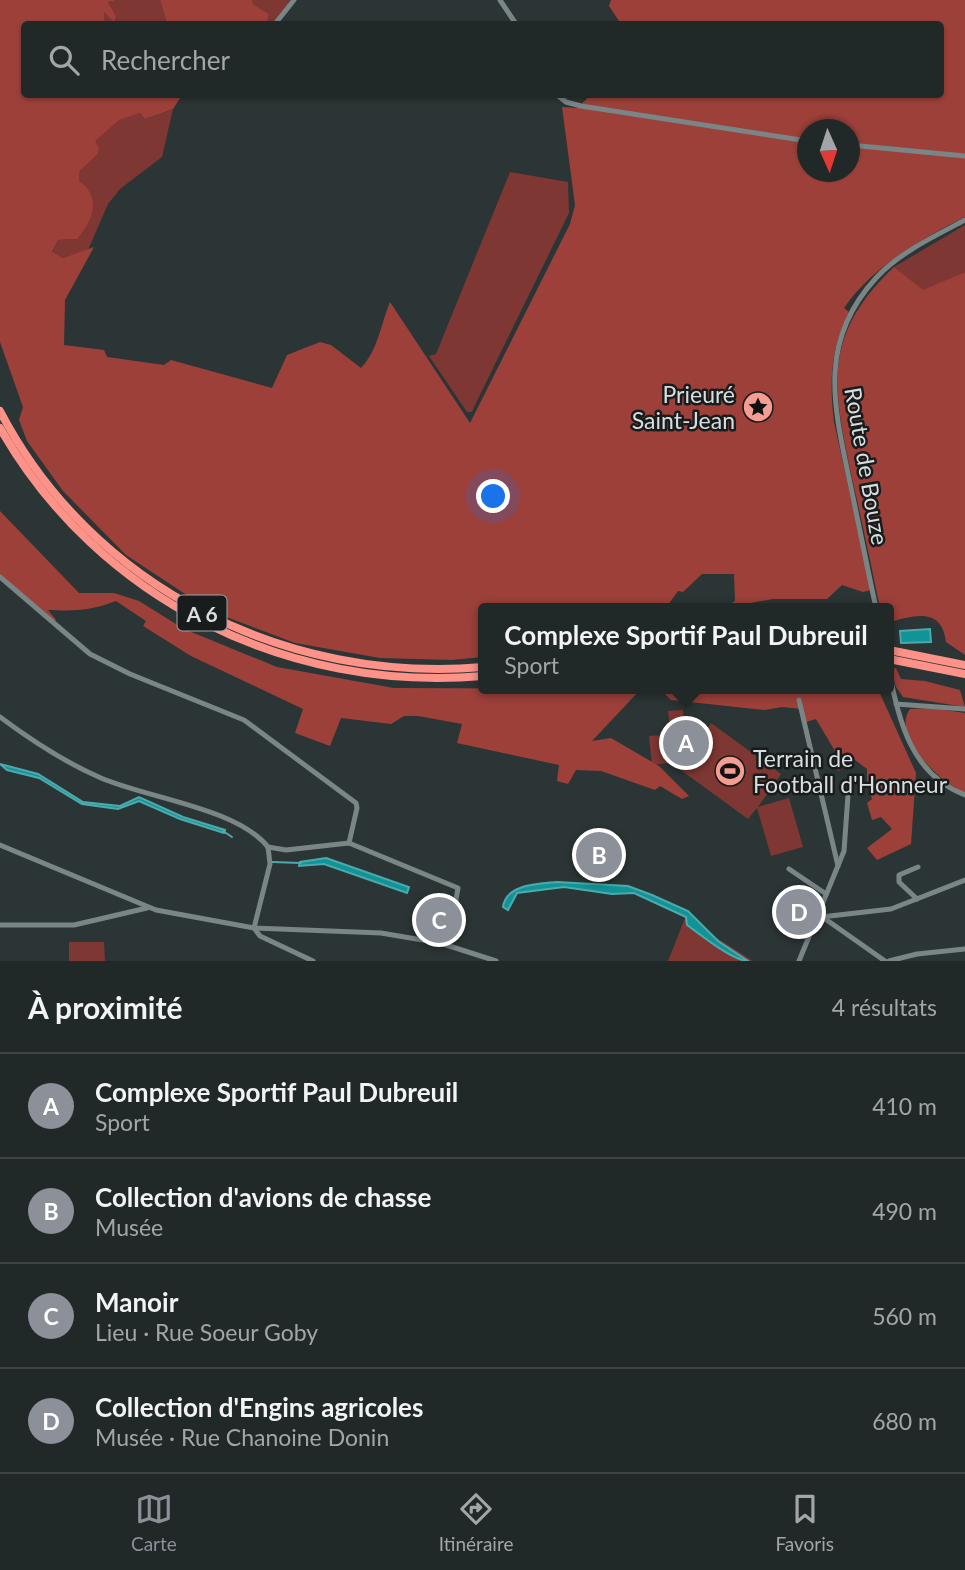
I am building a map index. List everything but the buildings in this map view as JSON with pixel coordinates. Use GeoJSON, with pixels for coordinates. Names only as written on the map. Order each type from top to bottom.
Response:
{"type":"FeatureCollection","features":[{"type":"Feature","properties":{"kind":"highway","name":"A 6"},"geometry":{"type":"LineString","coordinates":[[0,411],[46,482],[92,533],[146,578],[207,615],[270,643],[337,661],[415,670],[478,667]]}},
{"type":"Feature","properties":{"kind":"highway","name":"A 6"},"geometry":{"type":"LineString","coordinates":[[0,428],[39,487],[87,540],[149,591],[204,623],[277,654],[335,669],[414,678],[478,676]]}},
{"type":"Feature","properties":{"kind":"highway"},"geometry":{"type":"LineString","coordinates":[[894,655],[965,666]]}},
{"type":"Feature","properties":{"kind":"highway"},"geometry":{"type":"LineString","coordinates":[[894,656],[965,674]]}},
{"type":"Feature","properties":{"kind":"street"},"geometry":{"type":"LineString","coordinates":[[277,21],[294,0]]}},
{"type":"Feature","properties":{"kind":"street"},"geometry":{"type":"LineString","coordinates":[[500,0],[514,21]]}},
{"type":"Feature","properties":{"kind":"street"},"geometry":{"type":"LineString","coordinates":[[562,98],[573,104],[797,139]]}},
{"type":"Feature","properties":{"kind":"street"},"geometry":{"type":"LineString","coordinates":[[860,146],[965,156]]}},
{"type":"Feature","properties":{"kind":"street","name":"Route de Bouze"},"geometry":{"type":"LineString","coordinates":[[875,603],[833,402],[838,347],[856,304],[878,276],[912,250],[965,220]]}},
{"type":"Feature","properties":{"kind":"street"},"geometry":{"type":"LineString","coordinates":[[0,577],[89,654],[130,674],[244,720],[356,803],[349,843]]}},
{"type":"Feature","properties":{"kind":"street"},"geometry":{"type":"LineString","coordinates":[[894,694],[907,739],[919,760],[940,781],[965,795]]}},
{"type":"Feature","properties":{"kind":"street"},"geometry":{"type":"LineString","coordinates":[[799,700],[838,866]]}},
{"type":"Feature","properties":{"kind":"street"},"geometry":{"type":"LineString","coordinates":[[896,704],[965,709]]}},
{"type":"Feature","properties":{"kind":"street"},"geometry":{"type":"LineString","coordinates":[[0,717],[40,748],[93,774],[216,815],[260,838],[268,847],[270,864],[254,928]]}},
{"type":"Feature","properties":{"kind":"street"},"geometry":{"type":"LineString","coordinates":[[799,961],[820,916],[846,842],[848,795]]}},
{"type":"Feature","properties":{"kind":"street"},"geometry":{"type":"LineString","coordinates":[[268,847],[286,850],[349,843],[457,893],[447,945]]}},
{"type":"Feature","properties":{"kind":"street"},"geometry":{"type":"LineString","coordinates":[[0,845],[147,908],[254,928],[375,932],[447,945],[475,958],[496,961]]}},
{"type":"Feature","properties":{"kind":"street"},"geometry":{"type":"LineString","coordinates":[[917,899],[899,882],[899,875],[918,867]]}},
{"type":"Feature","properties":{"kind":"street"},"geometry":{"type":"LineString","coordinates":[[789,869],[826,894]]}},
{"type":"Feature","properties":{"kind":"street"},"geometry":{"type":"LineString","coordinates":[[820,916],[891,909],[965,880]]}},
{"type":"Feature","properties":{"kind":"street"},"geometry":{"type":"LineString","coordinates":[[0,925],[74,925],[147,908]]}},
{"type":"Feature","properties":{"kind":"street"},"geometry":{"type":"LineString","coordinates":[[820,916],[887,961],[917,954],[965,949]]}},
{"type":"Feature","properties":{"kind":"street"},"geometry":{"type":"LineString","coordinates":[[254,928],[260,936],[313,961]]}},
{"type":"Feature","properties":{"kind":"shaded area"},"geometry":{"type":"Polygon","coordinates":[[[0,0],[118,0],[108,2],[116,16],[114,21],[104,12],[104,21],[21,21],[21,98],[180,98],[173,109],[145,119],[140,113],[119,120],[95,141],[99,148],[97,155],[79,172],[79,181],[91,194],[91,217],[77,239],[58,240],[52,252],[63,258],[94,247],[65,300],[64,345],[104,350],[107,357],[164,365],[171,360],[272,388],[287,355],[320,342],[331,345],[361,368],[375,345],[390,302],[470,423],[570,224],[575,205],[562,107],[577,108],[588,98],[944,98],[944,21],[619,21],[609,6],[611,0],[965,0],[965,217],[898,255],[855,293],[844,308],[849,312],[835,352],[832,393],[834,422],[871,590],[863,592],[842,585],[827,599],[773,599],[732,603],[735,601],[734,574],[702,574],[683,592],[678,591],[669,603],[478,603],[478,657],[451,660],[380,658],[295,643],[211,611],[126,555],[63,491],[27,441],[19,420],[23,407],[0,342],[0,0]]]}},
{"type":"Feature","properties":{"kind":"shaded area"},"geometry":{"type":"Polygon","coordinates":[[[160,0],[166,21],[104,21],[104,12],[116,16],[108,2],[160,0]]]}},
{"type":"Feature","properties":{"kind":"shaded area"},"geometry":{"type":"Polygon","coordinates":[[[160,0],[252,0],[254,5],[269,14],[268,21],[166,21],[160,0]]]}},
{"type":"Feature","properties":{"kind":"shaded area"},"geometry":{"type":"Polygon","coordinates":[[[252,0],[290,0],[281,16],[275,21],[268,21],[269,14],[254,5],[252,0]]]}},
{"type":"Feature","properties":{"kind":"shaded area"},"geometry":{"type":"Polygon","coordinates":[[[173,109],[162,157],[120,189],[108,204],[88,250],[63,258],[52,253],[58,240],[77,239],[79,172],[97,155],[94,141],[119,119],[140,113],[145,119],[173,109]]]}},
{"type":"Feature","properties":{"kind":"shaded area"},"geometry":{"type":"Polygon","coordinates":[[[510,172],[568,182],[569,213],[472,412],[467,412],[429,356],[436,354],[510,172]]]}},
{"type":"Feature","properties":{"kind":"shaded area"},"geometry":{"type":"Polygon","coordinates":[[[965,225],[965,272],[923,291],[894,267],[965,225]]]}},
{"type":"Feature","properties":{"kind":"shaded area"},"geometry":{"type":"Polygon","coordinates":[[[894,267],[923,290],[965,272],[965,655],[946,642],[939,623],[933,618],[917,616],[894,621],[894,603],[879,603],[845,446],[838,390],[838,365],[844,340],[854,316],[870,292],[894,267]]]}},
{"type":"Feature","properties":{"kind":"shaded area"},"geometry":{"type":"Polygon","coordinates":[[[0,511],[79,593],[114,593],[139,601],[184,629],[277,667],[394,688],[478,688],[478,694],[636,694],[592,741],[611,738],[659,766],[689,796],[682,799],[660,786],[655,790],[601,771],[576,770],[568,784],[557,781],[559,765],[457,743],[462,724],[418,716],[404,716],[391,724],[341,718],[330,746],[295,733],[303,709],[191,656],[143,626],[146,621],[116,601],[82,610],[48,610],[56,620],[53,624],[0,575],[0,511]]]}},
{"type":"Feature","properties":{"kind":"shaded area"},"geometry":{"type":"Polygon","coordinates":[[[894,668],[901,679],[925,681],[960,690],[965,707],[903,697],[896,687],[894,668]]]}},
{"type":"Feature","properties":{"kind":"shaded area"},"geometry":{"type":"Polygon","coordinates":[[[665,694],[880,694],[916,773],[911,844],[877,860],[867,848],[892,829],[881,817],[872,820],[867,803],[872,799],[867,785],[867,769],[855,760],[838,771],[835,751],[816,719],[806,722],[802,709],[782,707],[764,710],[671,700],[665,694]]]}},
{"type":"Feature","properties":{"kind":"shaded area"},"geometry":{"type":"Polygon","coordinates":[[[932,708],[965,713],[965,793],[932,770],[921,758],[907,732],[906,720],[910,709],[932,708]]]}},
{"type":"Feature","properties":{"kind":"shaded area"},"geometry":{"type":"Polygon","coordinates":[[[683,710],[686,737],[671,738],[668,711],[683,710]]]}},
{"type":"Feature","properties":{"kind":"shaded area","name":"Terrain de Football d'Honneur"},"geometry":{"type":"Polygon","coordinates":[[[711,723],[781,774],[758,807],[789,798],[803,847],[771,856],[757,808],[748,819],[678,768],[711,723]]]}},
{"type":"Feature","properties":{"kind":"shaded area"},"geometry":{"type":"Polygon","coordinates":[[[664,735],[668,763],[652,765],[649,736],[664,735]]]}},
{"type":"Feature","properties":{"kind":"shaded area"},"geometry":{"type":"Polygon","coordinates":[[[687,913],[717,938],[753,961],[668,961],[687,913]]]}},
{"type":"Feature","properties":{"kind":"shaded area"},"geometry":{"type":"Polygon","coordinates":[[[69,942],[104,942],[105,961],[69,961],[69,942]]]}},
{"type":"Feature","properties":{"kind":"water"},"geometry":{"type":"Polygon","coordinates":[[[930,629],[931,642],[901,643],[900,631],[930,629]]]}},
{"type":"Feature","properties":{"kind":"water"},"geometry":{"type":"Polygon","coordinates":[[[0,764],[38,774],[83,802],[120,806],[139,797],[183,817],[225,830],[224,833],[180,819],[139,801],[118,809],[82,804],[39,778],[7,770],[0,764]]]}},
{"type":"Feature","properties":{"kind":"water"},"geometry":{"type":"Polygon","coordinates":[[[326,858],[409,887],[407,893],[324,864],[299,866],[300,862],[326,858]]]}},
{"type":"Feature","properties":{"kind":"water"},"geometry":{"type":"Polygon","coordinates":[[[557,882],[628,886],[652,895],[688,911],[718,941],[748,961],[734,957],[708,941],[687,925],[686,917],[634,893],[612,894],[564,887],[517,893],[508,910],[503,907],[505,899],[516,890],[557,882]]]}},
{"type":"Feature","properties":{"kind":"waterway"},"geometry":{"type":"LineString","coordinates":[[223,831],[232,837]]}},
{"type":"Feature","properties":{"kind":"waterway"},"geometry":{"type":"LineString","coordinates":[[272,862],[301,863]]}},
{"type":"Feature","properties":{"kind":"place","name":"Prieuré Saint-Jean"},"geometry":{"type":"Point","coordinates":[758,407]}},
{"type":"Feature","properties":{"kind":"place","name":"Complexe Sportif Paul Dubreuil"},"geometry":{"type":"Point","coordinates":[686,743]}},
{"type":"Feature","properties":{"kind":"place","name":"Terrain de Football d'Honneur"},"geometry":{"type":"Point","coordinates":[730,771]}},
{"type":"Feature","properties":{"kind":"place","name":"Collection d'avions de chasse"},"geometry":{"type":"Point","coordinates":[599,855]}},
{"type":"Feature","properties":{"kind":"place","name":"Collection d'Engins agricoles"},"geometry":{"type":"Point","coordinates":[799,912]}},
{"type":"Feature","properties":{"kind":"place","name":"Manoir"},"geometry":{"type":"Point","coordinates":[439,920]}}]}
